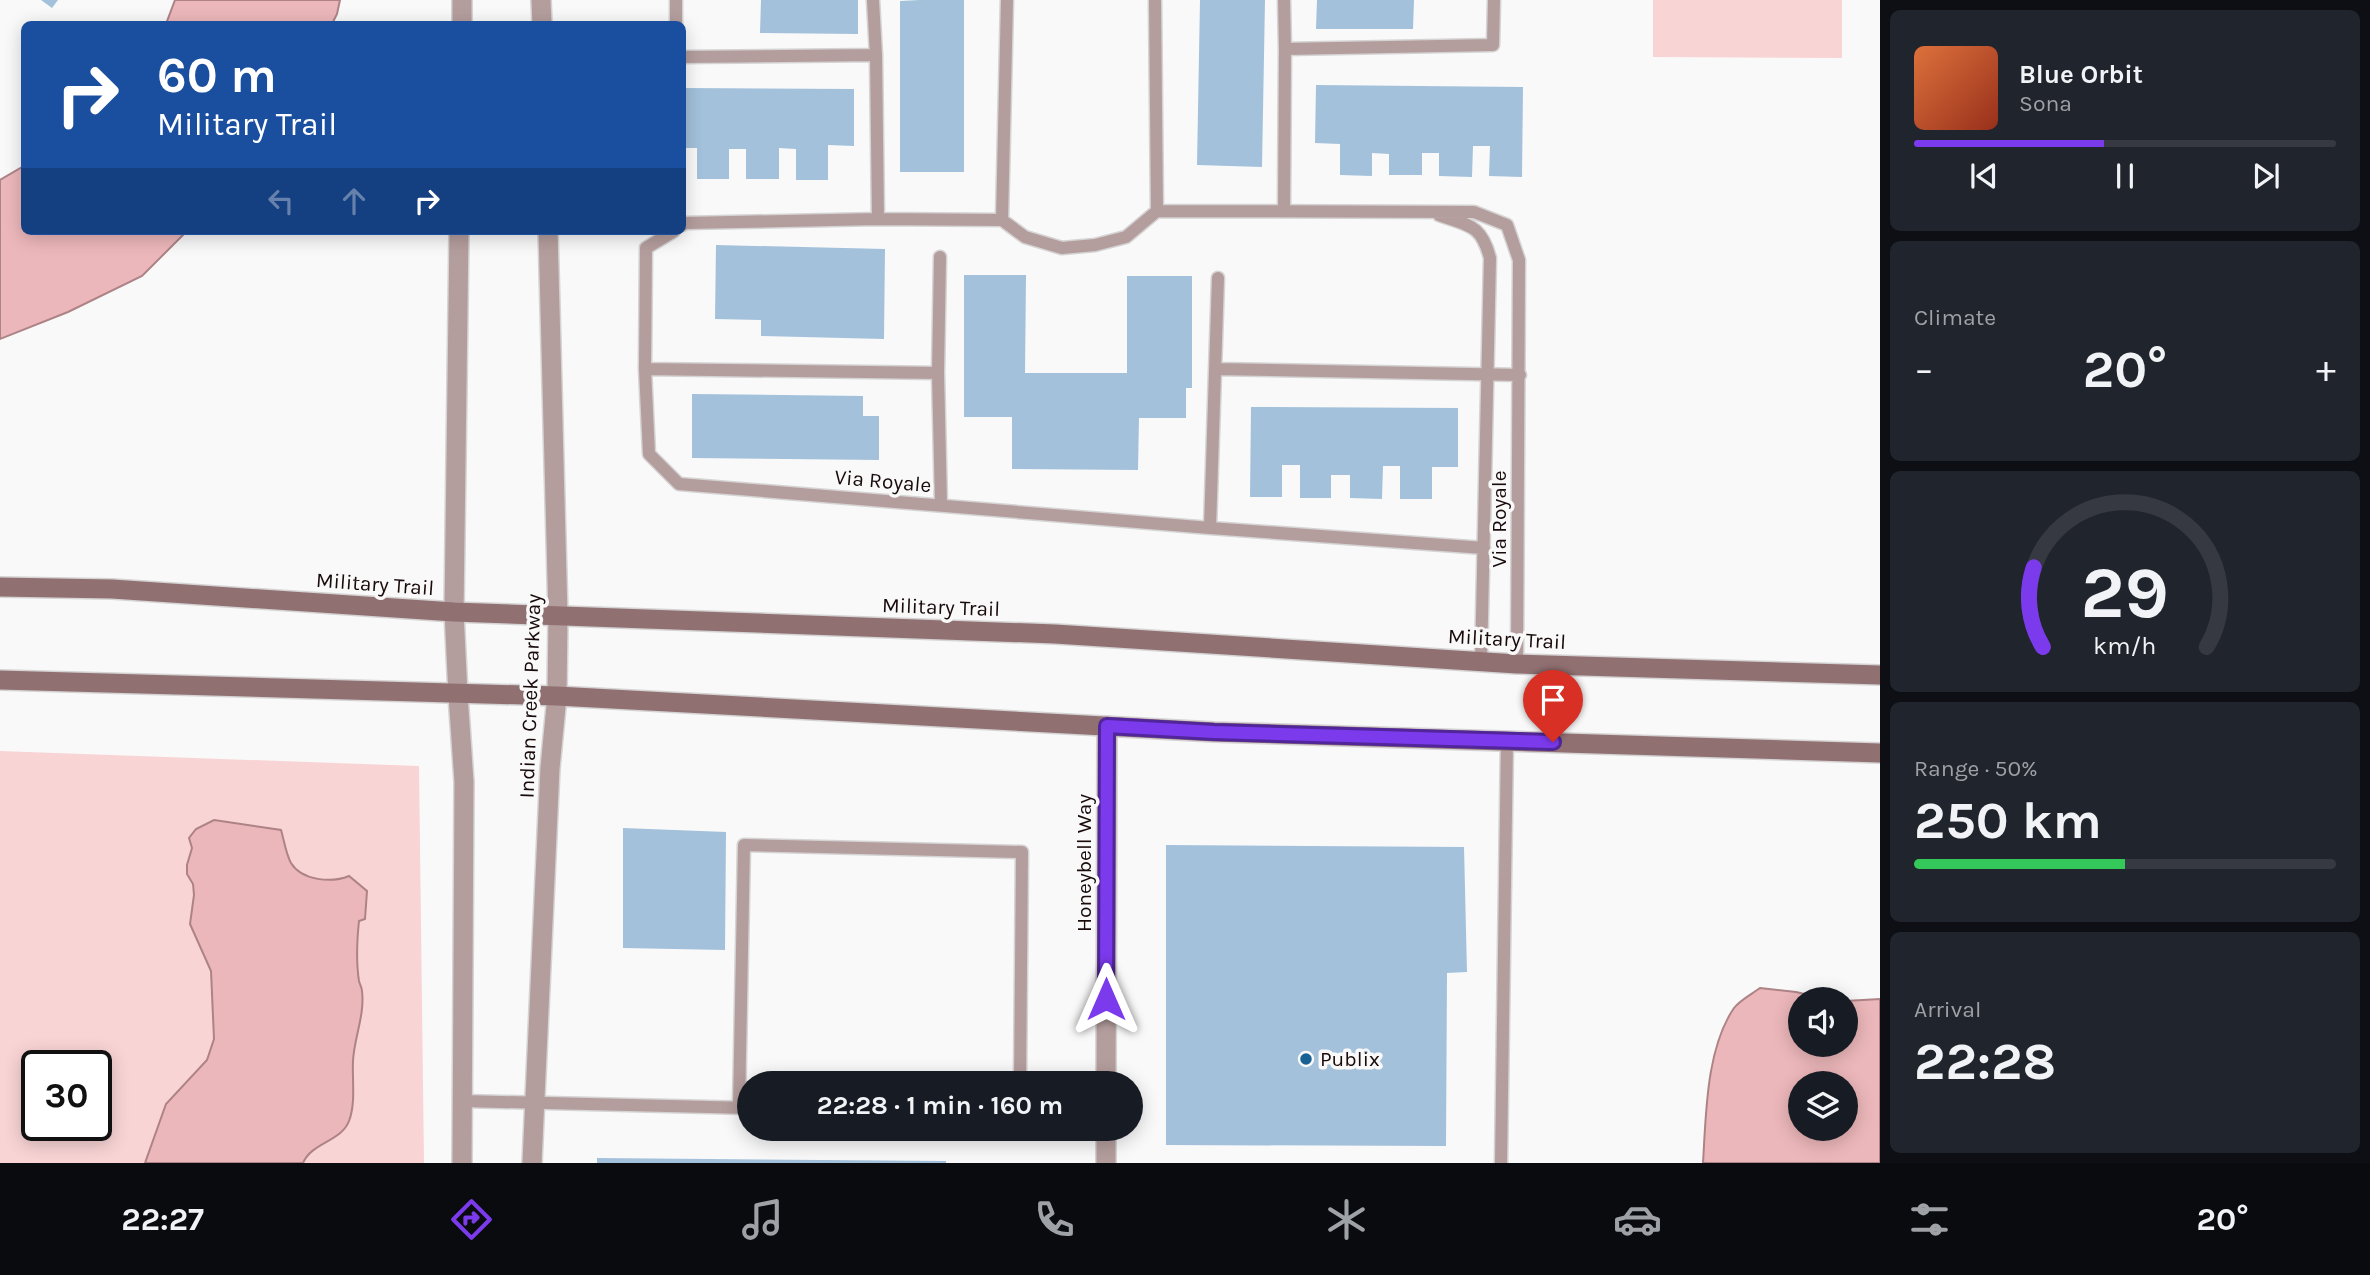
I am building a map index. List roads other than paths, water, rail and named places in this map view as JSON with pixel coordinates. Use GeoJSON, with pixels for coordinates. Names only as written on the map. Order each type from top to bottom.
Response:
{"type":"FeatureCollection","features":[{"type":"Feature","properties":{"kind":"main road","name":"Military Trail"},"geometry":{"type":"LineString","coordinates":[[0,587],[112,589],[454,612],[1055,634],[1517,664],[1880,675]]}},
{"type":"Feature","properties":{"kind":"main road"},"geometry":{"type":"LineString","coordinates":[[0,680],[557,696],[1214,732],[1880,753]]}},
{"type":"Feature","properties":{"kind":"street"},"geometry":{"type":"LineString","coordinates":[[462,0],[462,21]]}},
{"type":"Feature","properties":{"kind":"street"},"geometry":{"type":"LineString","coordinates":[[541,0],[542,21]]}},
{"type":"Feature","properties":{"kind":"street"},"geometry":{"type":"LineString","coordinates":[[459,235],[454,612],[464,782],[462,1163]]}},
{"type":"Feature","properties":{"kind":"street","name":"Indian Creek Parkway"},"geometry":{"type":"LineString","coordinates":[[532,1163],[550,768],[557,696],[558,615],[548,235]]}},
{"type":"Feature","properties":{"kind":"street","name":"Honeybell Way"},"geometry":{"type":"LineString","coordinates":[[1106,1071],[1107,726]]}},
{"type":"Feature","properties":{"kind":"street"},"geometry":{"type":"LineString","coordinates":[[1106,1141],[1106,1163]]}},
{"type":"Feature","properties":{"kind":"lane"},"geometry":{"type":"LineString","coordinates":[[676,21],[677,0]]}},
{"type":"Feature","properties":{"kind":"lane"},"geometry":{"type":"LineString","coordinates":[[873,0],[878,219]]}},
{"type":"Feature","properties":{"kind":"lane"},"geometry":{"type":"LineString","coordinates":[[1002,220],[1007,0]]}},
{"type":"Feature","properties":{"kind":"lane"},"geometry":{"type":"LineString","coordinates":[[686,223],[878,219],[1002,220],[1025,237],[1062,248],[1095,245],[1126,237],[1157,211],[1156,0]]}},
{"type":"Feature","properties":{"kind":"lane"},"geometry":{"type":"LineString","coordinates":[[1284,0],[1284,211]]}},
{"type":"Feature","properties":{"kind":"lane"},"geometry":{"type":"LineString","coordinates":[[1284,49],[1493,46],[1494,0]]}},
{"type":"Feature","properties":{"kind":"lane"},"geometry":{"type":"LineString","coordinates":[[686,57],[876,55]]}},
{"type":"Feature","properties":{"kind":"lane","name":"Via Royale"},"geometry":{"type":"LineString","coordinates":[[1157,211],[1474,212],[1507,225],[1519,260],[1517,664]]}},
{"type":"Feature","properties":{"kind":"lane","name":"Via Royale"},"geometry":{"type":"LineString","coordinates":[[1432,212],[1471,227],[1485,238],[1490,258],[1481,662]]}},
{"type":"Feature","properties":{"kind":"lane","name":"Via Royale"},"geometry":{"type":"LineString","coordinates":[[667,235],[646,248],[645,369],[649,454],[680,484],[1485,548]]}},
{"type":"Feature","properties":{"kind":"lane"},"geometry":{"type":"LineString","coordinates":[[940,257],[938,373],[942,505]]}},
{"type":"Feature","properties":{"kind":"lane"},"geometry":{"type":"LineString","coordinates":[[1210,528],[1218,278]]}},
{"type":"Feature","properties":{"kind":"lane"},"geometry":{"type":"LineString","coordinates":[[645,369],[938,373]]}},
{"type":"Feature","properties":{"kind":"lane"},"geometry":{"type":"LineString","coordinates":[[1216,369],[1520,375]]}},
{"type":"Feature","properties":{"kind":"lane"},"geometry":{"type":"LineString","coordinates":[[1501,1163],[1507,741]]}},
{"type":"Feature","properties":{"kind":"lane"},"geometry":{"type":"LineString","coordinates":[[744,1071],[744,845],[1022,852],[1020,1071]]}},
{"type":"Feature","properties":{"kind":"lane"},"geometry":{"type":"LineString","coordinates":[[463,1101],[535,1105],[737,1107]]}},
{"type":"Feature","properties":{"kind":"place","name":"Publix"},"geometry":{"type":"Point","coordinates":[1306,1059]}}]}
